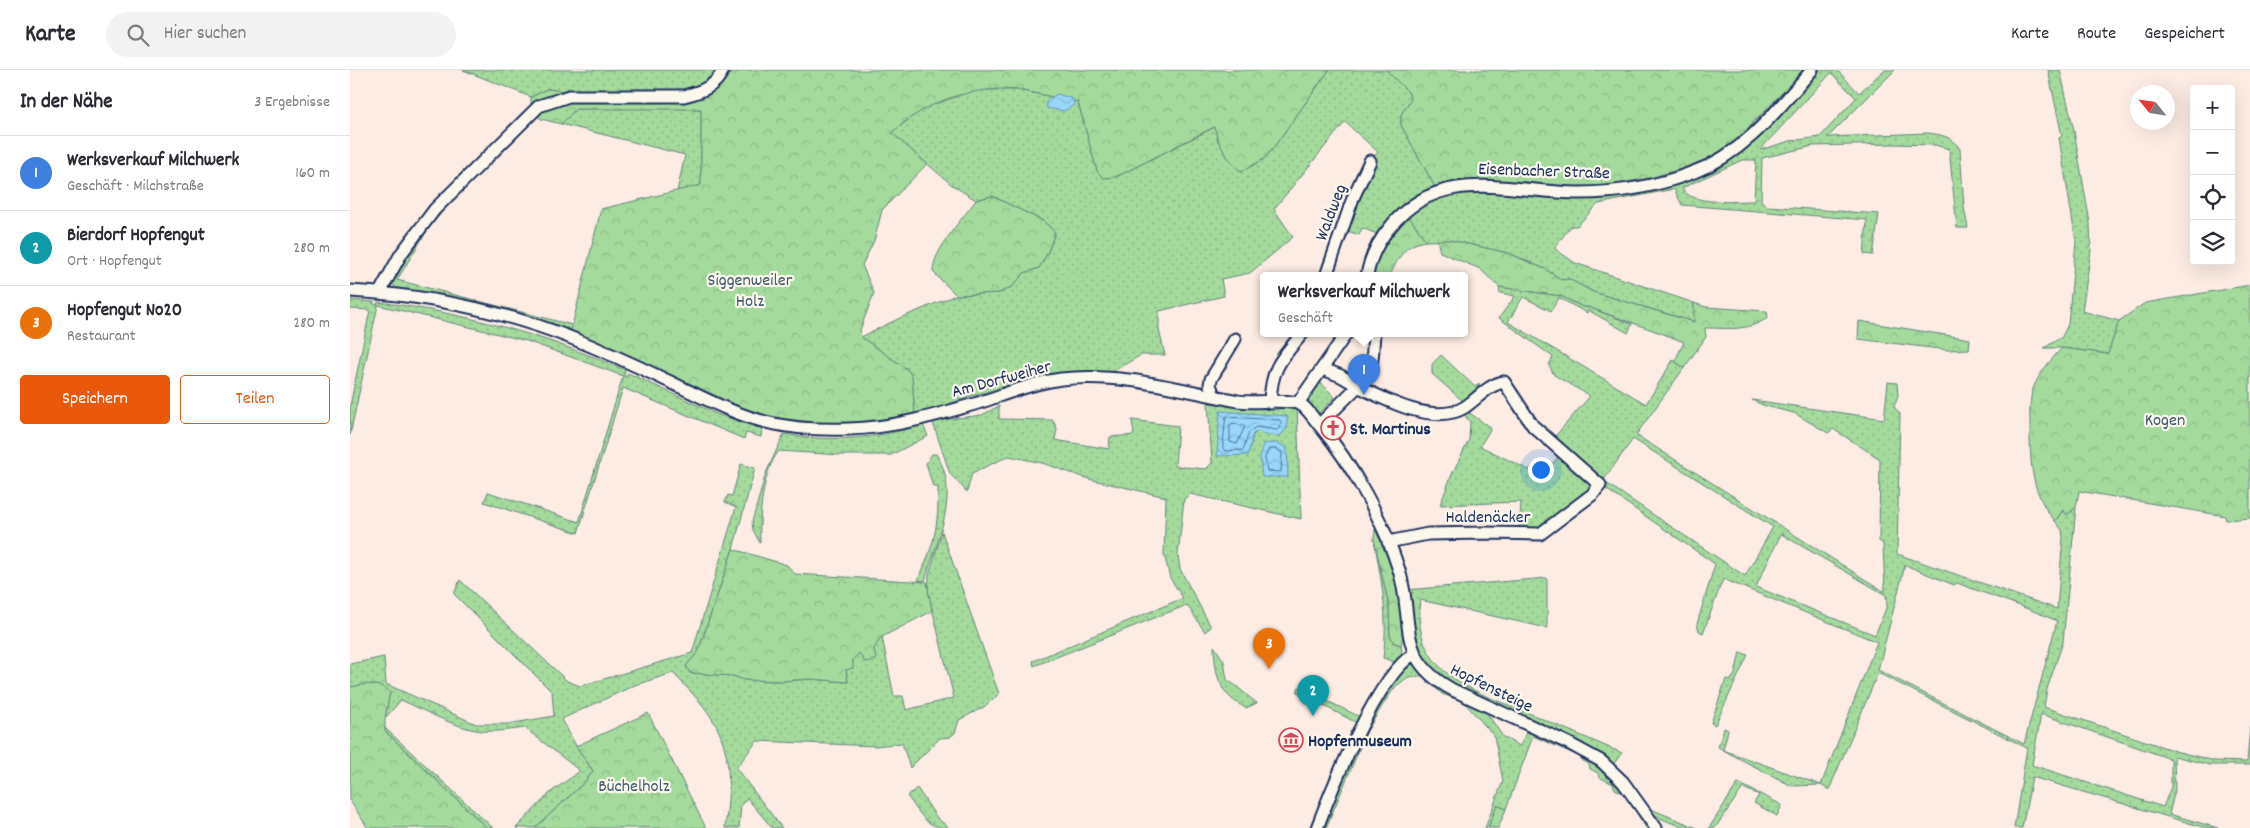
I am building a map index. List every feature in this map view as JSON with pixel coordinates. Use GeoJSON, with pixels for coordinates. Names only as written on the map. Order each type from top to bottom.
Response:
{"type":"FeatureCollection","features":[{"type":"Feature","properties":{"kind":"street"},"geometry":{"type":"LineString","coordinates":[[380,292],[405,248],[435,209],[539,106],[569,96],[684,96],[711,86],[720,78],[723,70]]}},
{"type":"Feature","properties":{"kind":"street","name":"Eisenbacher Straße"},"geometry":{"type":"LineString","coordinates":[[1368,272],[1371,257],[1388,230],[1402,214],[1432,195],[1452,188],[1474,185],[1551,192],[1603,192],[1657,183],[1691,173],[1720,161],[1743,144],[1812,70]]}},
{"type":"Feature","properties":{"kind":"street","name":"Waldweg"},"geometry":{"type":"LineString","coordinates":[[1327,272],[1353,198],[1370,161]]}},
{"type":"Feature","properties":{"kind":"street","name":"Am Dorfweiher"},"geometry":{"type":"LineString","coordinates":[[350,290],[380,292],[474,308],[512,318],[559,333],[608,353],[724,408],[765,422],[791,427],[847,429],[885,426],[980,402],[1026,386],[1065,379],[1134,380],[1240,401],[1270,402],[1290,400],[1298,403]]}},
{"type":"Feature","properties":{"kind":"street"},"geometry":{"type":"LineString","coordinates":[[1270,402],[1272,375],[1300,337]]}},
{"type":"Feature","properties":{"kind":"street"},"geometry":{"type":"LineString","coordinates":[[1298,403],[1344,337]]}},
{"type":"Feature","properties":{"kind":"street"},"geometry":{"type":"LineString","coordinates":[[1319,425],[1367,379],[1371,370],[1374,337]]}},
{"type":"Feature","properties":{"kind":"street"},"geometry":{"type":"LineString","coordinates":[[1214,395],[1210,385],[1212,379],[1235,338]]}},
{"type":"Feature","properties":{"kind":"street"},"geometry":{"type":"LineString","coordinates":[[1323,369],[1358,386]]}},
{"type":"Feature","properties":{"kind":"street","name":"Haldenäcker"},"geometry":{"type":"LineString","coordinates":[[1358,386],[1403,408],[1447,412],[1464,407],[1484,391],[1498,383],[1504,382],[1533,426],[1600,485],[1593,494],[1540,534],[1485,532],[1428,534],[1388,542]]}},
{"type":"Feature","properties":{"kind":"street","name":"Hopfensteige"},"geometry":{"type":"LineString","coordinates":[[1298,403],[1319,425],[1350,467],[1388,542],[1400,573],[1410,641],[1414,654],[1423,666],[1444,685],[1568,743],[1601,761],[1623,782],[1656,828]]}},
{"type":"Feature","properties":{"kind":"street"},"geometry":{"type":"LineString","coordinates":[[1317,828],[1341,769],[1374,703],[1400,666],[1414,654]]}},
{"type":"Feature","properties":{"kind":"green space"},"geometry":{"type":"Polygon","coordinates":[[[463,70],[720,70],[717,76],[688,92],[573,92],[547,89],[531,97],[463,70]]]}},
{"type":"Feature","properties":{"kind":"green space","name":"Siggenweiler Holz"},"geometry":{"type":"Polygon","coordinates":[[[746,70],[1329,70],[1271,151],[1264,159],[1241,172],[1224,152],[1214,127],[1116,177],[1103,178],[1097,171],[1078,102],[1018,90],[984,90],[967,93],[934,104],[919,112],[892,133],[927,164],[882,210],[874,241],[862,265],[874,293],[860,330],[861,337],[908,370],[912,377],[915,416],[823,426],[783,422],[742,413],[571,330],[601,209],[701,185],[701,109],[576,109],[561,124],[541,119],[531,109],[531,97],[547,89],[573,92],[688,92],[725,75],[746,70]]]}},
{"type":"Feature","properties":{"kind":"green space"},"geometry":{"type":"Polygon","coordinates":[[[1329,70],[1386,70],[1408,92],[1411,99],[1401,115],[1401,125],[1435,187],[1402,206],[1377,234],[1362,228],[1359,235],[1342,229],[1370,161],[1378,152],[1345,122],[1274,209],[1293,237],[1250,273],[1221,279],[1224,296],[1159,311],[1159,330],[1165,355],[1141,355],[1112,372],[1112,375],[1018,384],[971,396],[915,416],[912,377],[908,370],[861,337],[900,318],[956,295],[999,293],[1013,286],[1024,273],[1039,268],[1048,252],[1055,232],[1043,221],[992,196],[976,200],[952,185],[891,133],[924,108],[975,90],[1018,90],[1078,102],[1097,171],[1116,177],[1215,127],[1218,142],[1271,151],[1329,70]]]}},
{"type":"Feature","properties":{"kind":"green space"},"geometry":{"type":"Polygon","coordinates":[[[1386,70],[1804,70],[1737,140],[1710,158],[1650,178],[1583,189],[1460,180],[1435,187],[1401,125],[1401,115],[1411,99],[1408,92],[1386,70]]]}},
{"type":"Feature","properties":{"kind":"green space"},"geometry":{"type":"Polygon","coordinates":[[[1819,70],[1837,70],[1859,93],[1884,70],[1895,70],[1828,137],[1928,133],[1954,141],[1960,149],[1964,207],[1968,228],[1957,228],[1949,149],[1935,145],[1892,144],[1813,146],[1762,158],[1761,201],[1767,206],[1879,214],[1873,255],[1864,254],[1867,220],[1682,205],[1674,189],[1598,204],[1577,226],[1571,226],[1554,248],[1575,263],[1694,303],[1695,322],[1593,292],[1569,279],[1562,280],[1545,269],[1508,253],[1450,240],[1426,241],[1408,215],[1429,201],[1470,190],[1578,198],[1702,175],[1720,166],[1743,150],[1819,70]],[[1831,73],[1760,150],[1790,141],[1820,137],[1856,98],[1831,73]],[[1742,160],[1682,188],[1694,198],[1704,200],[1725,202],[1754,201],[1756,160],[1742,160]]]}},
{"type":"Feature","properties":{"kind":"green space"},"geometry":{"type":"Polygon","coordinates":[[[2048,70],[2060,70],[2074,131],[2090,223],[2091,250],[2082,311],[2119,321],[2108,354],[2062,348],[2044,348],[2062,337],[2068,324],[2076,242],[2059,138],[2062,136],[2048,70]]]}},
{"type":"Feature","properties":{"kind":"green space"},"geometry":{"type":"Polygon","coordinates":[[[576,109],[701,109],[701,185],[677,192],[685,155],[561,124],[576,109]]]}},
{"type":"Feature","properties":{"kind":"green space"},"geometry":{"type":"Polygon","coordinates":[[[475,177],[431,224],[397,280],[572,325],[571,330],[397,290],[393,284],[392,278],[434,214],[475,177]]]}},
{"type":"Feature","properties":{"kind":"green space"},"geometry":{"type":"Polygon","coordinates":[[[992,196],[1043,221],[1055,232],[1048,252],[1039,268],[1024,273],[1013,286],[999,293],[956,295],[933,272],[934,264],[943,244],[976,200],[992,196]]]}},
{"type":"Feature","properties":{"kind":"green space"},"geometry":{"type":"Polygon","coordinates":[[[1408,215],[1426,241],[1412,245],[1407,249],[1399,258],[1392,272],[1374,272],[1378,258],[1396,229],[1408,215]]]}},
{"type":"Feature","properties":{"kind":"green space"},"geometry":{"type":"Polygon","coordinates":[[[1437,240],[1450,240],[1508,253],[1545,269],[1562,280],[1569,279],[1593,292],[1694,322],[1694,303],[1706,307],[1767,311],[1768,318],[1745,327],[1730,329],[1705,328],[1706,337],[1684,368],[1675,361],[1684,342],[1588,307],[1583,307],[1561,296],[1499,287],[1480,269],[1440,252],[1437,240]]]}},
{"type":"Feature","properties":{"kind":"green space","name":"Kogen"},"geometry":{"type":"Polygon","coordinates":[[[2250,285],[2250,518],[2226,520],[2225,516],[2079,491],[2076,507],[2067,515],[2063,510],[2055,521],[2041,501],[2037,490],[2032,467],[2030,443],[2032,392],[2037,380],[2049,363],[2062,348],[2108,354],[2119,321],[2145,303],[2250,285]]]}},
{"type":"Feature","properties":{"kind":"green space"},"geometry":{"type":"Polygon","coordinates":[[[1499,287],[1561,296],[1583,307],[1588,307],[1632,324],[1628,333],[1588,310],[1587,313],[1559,298],[1551,311],[1523,297],[1508,322],[1646,404],[1673,360],[1684,368],[1636,435],[1885,592],[1883,544],[1879,541],[1880,459],[1833,429],[1828,433],[1794,413],[1765,406],[1752,400],[1884,419],[1888,382],[1897,383],[1898,395],[1894,407],[1900,414],[1897,554],[2057,609],[2063,537],[2062,530],[2055,521],[2063,510],[2072,511],[2076,507],[2063,642],[2047,689],[2044,707],[2175,751],[2215,761],[2247,762],[2250,727],[2250,765],[2210,765],[2174,756],[2175,790],[2169,814],[2218,828],[2206,828],[2032,777],[2022,828],[2014,828],[2027,748],[1878,673],[1829,790],[1821,785],[1877,642],[1723,579],[1703,633],[1699,631],[1697,624],[1715,564],[1600,485],[1543,533],[1519,534],[1521,502],[1440,505],[1452,474],[1469,440],[1470,422],[1462,412],[1464,409],[1491,428],[1480,446],[1529,470],[1534,463],[1547,471],[1562,452],[1550,442],[1590,396],[1554,375],[1549,365],[1553,357],[1499,318],[1515,296],[1500,293],[1499,287]],[[1633,439],[1603,481],[1745,576],[1773,527],[1633,439]],[[1781,534],[1756,587],[1875,635],[1887,606],[1886,595],[1781,534]],[[1905,565],[1878,670],[2024,744],[2057,621],[1957,583],[1954,585],[1905,565]],[[2041,714],[2032,765],[2163,807],[2171,787],[2171,759],[2041,714]]]}},
{"type":"Feature","properties":{"kind":"green space"},"geometry":{"type":"Polygon","coordinates":[[[350,300],[374,302],[377,305],[378,302],[442,312],[504,327],[564,346],[625,370],[624,376],[626,377],[628,373],[717,414],[762,429],[761,437],[746,433],[744,439],[623,388],[578,533],[484,502],[488,492],[579,522],[623,376],[527,341],[378,305],[350,435],[350,406],[370,310],[350,309],[350,300]]]}},
{"type":"Feature","properties":{"kind":"green space"},"geometry":{"type":"Polygon","coordinates":[[[1859,321],[1970,339],[1969,349],[1948,350],[1858,339],[1859,321]]]}},
{"type":"Feature","properties":{"kind":"green space"},"geometry":{"type":"Polygon","coordinates":[[[1441,355],[1475,387],[1479,383],[1480,391],[1465,403],[1432,374],[1432,364],[1441,355]]]}},
{"type":"Feature","properties":{"kind":"green space"},"geometry":{"type":"Polygon","coordinates":[[[1320,382],[1335,397],[1317,415],[1308,405],[1310,394],[1320,382]]]}},
{"type":"Feature","properties":{"kind":"green space"},"geometry":{"type":"Polygon","coordinates":[[[1208,403],[1274,410],[1297,405],[1301,519],[1190,494],[1184,499],[1178,555],[1180,569],[1211,627],[1205,632],[1187,605],[1034,666],[1033,661],[1183,598],[1170,578],[1164,554],[1166,497],[1089,479],[1042,463],[1009,456],[972,473],[967,492],[950,474],[933,423],[982,415],[999,406],[999,419],[1053,420],[1057,429],[1055,440],[1109,449],[1110,437],[1134,435],[1132,420],[1178,426],[1175,466],[1206,469],[1212,463],[1208,403]],[[1220,411],[1248,455],[1253,435],[1258,431],[1280,436],[1220,411]]]}},
{"type":"Feature","properties":{"kind":"green space"},"geometry":{"type":"Polygon","coordinates":[[[1329,423],[1334,424],[1342,431],[1338,441],[1327,428],[1329,423]]]}},
{"type":"Feature","properties":{"kind":"green space"},"geometry":{"type":"Polygon","coordinates":[[[923,425],[928,436],[891,455],[840,455],[779,451],[773,460],[765,482],[760,520],[760,543],[753,530],[752,522],[766,473],[784,434],[801,437],[854,438],[889,433],[923,425]]]}},
{"type":"Feature","properties":{"kind":"green space"},"geometry":{"type":"Polygon","coordinates":[[[932,454],[936,454],[943,469],[947,484],[947,501],[940,534],[925,581],[918,580],[932,545],[938,513],[938,487],[933,487],[926,463],[932,454]]]}},
{"type":"Feature","properties":{"kind":"green space"},"geometry":{"type":"Polygon","coordinates":[[[741,464],[755,468],[733,549],[698,652],[686,666],[690,673],[734,676],[744,680],[782,681],[810,679],[848,682],[846,670],[853,659],[875,645],[882,637],[894,696],[903,696],[906,710],[954,698],[928,592],[929,574],[942,532],[999,694],[984,707],[959,720],[955,733],[950,737],[940,738],[910,768],[902,743],[876,746],[757,741],[736,768],[782,828],[772,828],[747,798],[741,805],[739,828],[725,828],[729,785],[723,743],[707,711],[673,673],[635,685],[562,719],[576,746],[593,771],[584,783],[535,828],[516,828],[551,792],[580,771],[525,728],[504,731],[472,729],[441,718],[401,700],[385,718],[390,692],[374,685],[350,687],[350,664],[384,657],[386,684],[476,724],[508,724],[554,716],[552,692],[454,594],[460,580],[567,681],[580,686],[692,653],[736,507],[725,502],[728,495],[732,496],[741,464]]]}},
{"type":"Feature","properties":{"kind":"green space"},"geometry":{"type":"Polygon","coordinates":[[[1375,529],[1394,569],[1400,591],[1399,599],[1403,636],[1401,645],[1394,643],[1390,635],[1389,606],[1374,539],[1375,529]]]}},
{"type":"Feature","properties":{"kind":"green space"},"geometry":{"type":"Polygon","coordinates":[[[1374,539],[1389,606],[1390,635],[1394,643],[1401,645],[1402,652],[1397,663],[1383,658],[1385,613],[1374,539]]]}},
{"type":"Feature","properties":{"kind":"green space"},"geometry":{"type":"Polygon","coordinates":[[[733,549],[787,565],[795,574],[927,582],[932,611],[882,637],[874,648],[876,660],[865,662],[859,653],[853,660],[853,668],[846,670],[848,682],[810,679],[782,681],[744,680],[733,676],[690,673],[686,666],[698,652],[733,549]]]}},
{"type":"Feature","properties":{"kind":"green space"},"geometry":{"type":"Polygon","coordinates":[[[1547,578],[1547,628],[1420,600],[1419,616],[1423,640],[1435,661],[1454,679],[1466,686],[1622,753],[1612,766],[1466,692],[1436,674],[1416,649],[1406,590],[1547,578]]]}},
{"type":"Feature","properties":{"kind":"green space"},"geometry":{"type":"Polygon","coordinates":[[[1214,646],[1224,661],[1227,680],[1257,703],[1246,708],[1237,703],[1224,690],[1217,675],[1214,646]]]}},
{"type":"Feature","properties":{"kind":"green space"},"geometry":{"type":"Polygon","coordinates":[[[1740,652],[1748,655],[1715,725],[1711,723],[1726,679],[1731,680],[1735,674],[1740,652]]]}},
{"type":"Feature","properties":{"kind":"green space"},"geometry":{"type":"Polygon","coordinates":[[[1410,664],[1418,665],[1430,678],[1582,754],[1609,772],[1651,828],[1646,828],[1625,794],[1615,789],[1613,784],[1599,777],[1598,773],[1590,769],[1589,764],[1581,760],[1581,757],[1533,736],[1506,809],[1497,805],[1488,828],[1485,828],[1503,781],[1494,736],[1464,702],[1442,694],[1422,676],[1409,677],[1396,686],[1384,703],[1367,731],[1326,828],[1319,828],[1365,723],[1403,668],[1410,664]],[[1487,713],[1503,737],[1520,746],[1527,730],[1487,713]]]}},
{"type":"Feature","properties":{"kind":"green space"},"geometry":{"type":"Polygon","coordinates":[[[367,684],[381,686],[390,692],[385,718],[385,731],[487,828],[368,828],[350,801],[350,687],[367,684]]]}},
{"type":"Feature","properties":{"kind":"green space"},"geometry":{"type":"Polygon","coordinates":[[[1299,687],[1360,717],[1357,723],[1297,692],[1299,687]]]}},
{"type":"Feature","properties":{"kind":"green space","name":"Büchelholz"},"geometry":{"type":"Polygon","coordinates":[[[648,713],[706,828],[535,828],[584,783],[593,771],[576,746],[648,713]]]}},
{"type":"Feature","properties":{"kind":"green space"},"geometry":{"type":"Polygon","coordinates":[[[385,728],[493,828],[487,828],[385,731],[385,728]]]}},
{"type":"Feature","properties":{"kind":"green space"},"geometry":{"type":"Polygon","coordinates":[[[1724,728],[1728,730],[1723,750],[1718,747],[1724,728]]]}},
{"type":"Feature","properties":{"kind":"green space"},"geometry":{"type":"Polygon","coordinates":[[[1723,750],[1821,785],[1792,786],[1723,750]]]}},
{"type":"Feature","properties":{"kind":"green space"},"geometry":{"type":"Polygon","coordinates":[[[1738,783],[1782,805],[1777,816],[1754,803],[1759,795],[1743,788],[1715,828],[1709,828],[1738,783]]]}},
{"type":"Feature","properties":{"kind":"green space"},"geometry":{"type":"Polygon","coordinates":[[[917,788],[937,818],[949,828],[934,826],[920,814],[907,796],[917,788]]]}},
{"type":"Feature","properties":{"kind":"green space"},"geometry":{"type":"Polygon","coordinates":[[[1497,805],[1506,809],[1498,828],[1488,828],[1497,805]]]}},
{"type":"Feature","properties":{"kind":"green space"},"geometry":{"type":"Polygon","coordinates":[[[1646,807],[1697,828],[1669,822],[1646,807]]]}},
{"type":"Feature","properties":{"kind":"water"},"geometry":{"type":"Polygon","coordinates":[[[1057,94],[1073,99],[1074,105],[1064,111],[1047,108],[1046,101],[1057,94]]]}},
{"type":"Feature","properties":{"kind":"water"},"geometry":{"type":"Polygon","coordinates":[[[1220,411],[1287,416],[1287,428],[1280,436],[1265,435],[1258,431],[1253,434],[1248,455],[1217,456],[1220,411]]]}},
{"type":"Feature","properties":{"kind":"water"},"geometry":{"type":"Polygon","coordinates":[[[1276,443],[1286,447],[1288,477],[1262,477],[1260,457],[1263,444],[1276,443]]]}},
{"type":"Feature","properties":{"kind":"place","name":"Werksverkauf Milchwerk"},"geometry":{"type":"Point","coordinates":[1364,395]}},
{"type":"Feature","properties":{"kind":"place","name":"St. Martinus"},"geometry":{"type":"Point","coordinates":[1333,428]}},
{"type":"Feature","properties":{"kind":"place","name":"Hopfengut No20"},"geometry":{"type":"Point","coordinates":[1269,669]}},
{"type":"Feature","properties":{"kind":"place","name":"Bierdorf Hopfengut"},"geometry":{"type":"Point","coordinates":[1313,716]}},
{"type":"Feature","properties":{"kind":"place","name":"Hopfenmuseum"},"geometry":{"type":"Point","coordinates":[1291,740]}}]}
